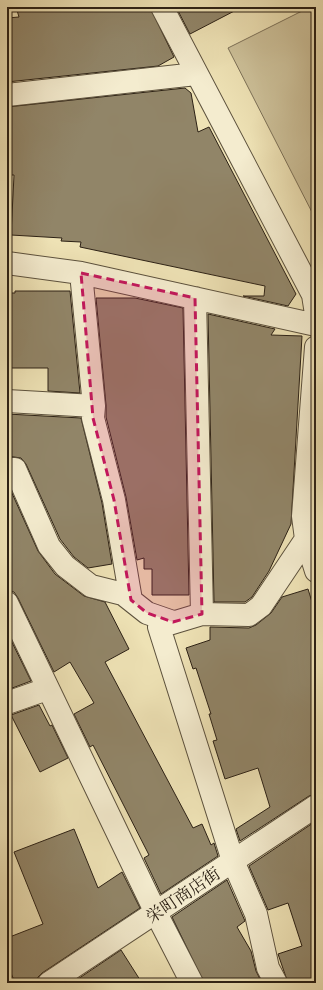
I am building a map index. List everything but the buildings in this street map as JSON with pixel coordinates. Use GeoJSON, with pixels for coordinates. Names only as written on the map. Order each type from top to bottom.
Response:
{"type":"FeatureCollection","features":[{"type":"Feature","properties":{"kind":"street"},"geometry":{"type":"LineString","coordinates":[[162,7],[313,295],[316,314]]}},
{"type":"Feature","properties":{"kind":"street"},"geometry":{"type":"LineString","coordinates":[[7,95],[196,74]]}},
{"type":"Feature","properties":{"kind":"street"},"geometry":{"type":"LineString","coordinates":[[7,263],[81,273],[316,325]]}},
{"type":"Feature","properties":{"kind":"street"},"geometry":{"type":"LineString","coordinates":[[81,273],[94,406],[93,418],[114,500],[131,600]]}},
{"type":"Feature","properties":{"kind":"street"},"geometry":{"type":"LineString","coordinates":[[195,298],[202,614]]}},
{"type":"Feature","properties":{"kind":"street"},"geometry":{"type":"LineString","coordinates":[[316,347],[303,516],[306,539],[316,571]]}},
{"type":"Feature","properties":{"kind":"street"},"geometry":{"type":"LineString","coordinates":[[7,401],[94,406]]}},
{"type":"Feature","properties":{"kind":"street"},"geometry":{"type":"LineString","coordinates":[[7,469],[15,469],[49,546],[65,566],[91,586],[123,594],[147,613],[173,622]]}},
{"type":"Feature","properties":{"kind":"street"},"geometry":{"type":"LineString","coordinates":[[276,983],[268,968],[256,914],[234,861],[159,627],[202,614],[249,615],[261,606],[306,539]]}},
{"type":"Feature","properties":{"kind":"street"},"geometry":{"type":"LineString","coordinates":[[7,603],[47,689],[156,913],[192,983]]}},
{"type":"Feature","properties":{"kind":"street"},"geometry":{"type":"LineString","coordinates":[[7,703],[47,689]]}},
{"type":"Feature","properties":{"kind":"street","name":"栄町商店街"},"geometry":{"type":"LineString","coordinates":[[49,983],[316,806]]}},
{"type":"Feature","properties":{"kind":"highlighted area"},"geometry":{"type":"Polygon","coordinates":[[[81,273],[195,298],[202,614],[173,622],[147,613],[131,600],[114,500],[93,418],[81,273]]]}},
{"type":"Feature","properties":{"kind":"shaded area"},"geometry":{"type":"Polygon","coordinates":[[[310,7],[316,7],[316,220],[228,48],[310,7]]]}}]}
